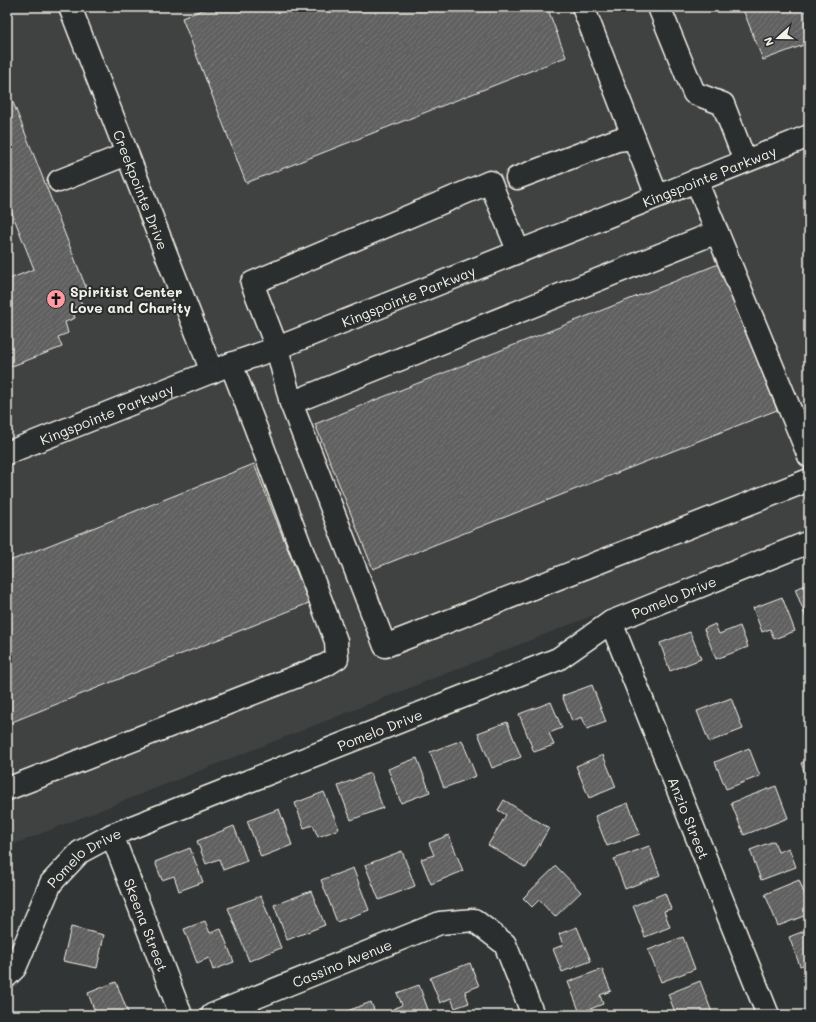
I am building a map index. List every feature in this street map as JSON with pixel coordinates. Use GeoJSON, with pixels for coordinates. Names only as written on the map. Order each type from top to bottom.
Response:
{"type":"FeatureCollection","features":[{"type":"Feature","properties":{"kind":"street","name":"Creekpointe Drive"},"geometry":{"type":"LineString","coordinates":[[7,789],[326,665],[337,658],[336,641],[255,426],[221,368],[127,154],[70,7]]}},
{"type":"Feature","properties":{"kind":"street"},"geometry":{"type":"LineString","coordinates":[[583,7],[657,196]]}},
{"type":"Feature","properties":{"kind":"street"},"geometry":{"type":"LineString","coordinates":[[659,7],[694,93],[723,104],[745,161]]}},
{"type":"Feature","properties":{"kind":"street","name":"Kingspointe Parkway"},"geometry":{"type":"LineString","coordinates":[[7,453],[221,368],[277,348],[518,250],[809,136]]}},
{"type":"Feature","properties":{"kind":"street"},"geometry":{"type":"LineString","coordinates":[[517,178],[617,140],[634,138]]}},
{"type":"Feature","properties":{"kind":"street"},"geometry":{"type":"LineString","coordinates":[[59,181],[127,154]]}},
{"type":"Feature","properties":{"kind":"street"},"geometry":{"type":"LineString","coordinates":[[696,180],[809,456]]}},
{"type":"Feature","properties":{"kind":"street"},"geometry":{"type":"LineString","coordinates":[[518,250],[490,182],[252,283],[277,348],[291,403],[385,646],[809,480]]}},
{"type":"Feature","properties":{"kind":"street"},"geometry":{"type":"LineString","coordinates":[[291,403],[717,232]]}},
{"type":"Feature","properties":{"kind":"street","name":"Pomelo Drive"},"geometry":{"type":"LineString","coordinates":[[7,976],[15,968],[51,882],[80,852],[112,835],[558,659],[611,622],[809,542]]}},
{"type":"Feature","properties":{"kind":"street","name":"Anzio Street"},"geometry":{"type":"LineString","coordinates":[[611,622],[768,1015]]}},
{"type":"Feature","properties":{"kind":"street","name":"Skeena Street"},"geometry":{"type":"LineString","coordinates":[[112,835],[181,1015]]}},
{"type":"Feature","properties":{"kind":"street","name":"Cassino Avenue"},"geometry":{"type":"LineString","coordinates":[[212,1015],[440,923],[474,920],[505,944],[533,1015]]}},
{"type":"Feature","properties":{"kind":"shaded area"},"geometry":{"type":"Polygon","coordinates":[[[7,7],[809,7],[809,530],[7,847],[7,7]]]}},
{"type":"Feature","properties":{"kind":"building"},"geometry":{"type":"Polygon","coordinates":[[[209,7],[547,7],[566,57],[246,183],[182,18],[209,7]]]}},
{"type":"Feature","properties":{"kind":"building"},"geometry":{"type":"Polygon","coordinates":[[[742,7],[809,7],[809,43],[763,60],[742,7]]]}},
{"type":"Feature","properties":{"kind":"building"},"geometry":{"type":"Polygon","coordinates":[[[7,87],[87,290],[77,294],[82,304],[72,309],[75,318],[65,322],[68,333],[58,337],[62,347],[7,368],[7,280],[34,269],[7,200],[7,87]]]}},
{"type":"Feature","properties":{"kind":"building"},"geometry":{"type":"Polygon","coordinates":[[[721,263],[777,410],[373,569],[315,424],[721,263]]]}},
{"type":"Feature","properties":{"kind":"building"},"geometry":{"type":"Polygon","coordinates":[[[254,464],[309,603],[7,724],[7,562],[254,464]]]}},
{"type":"Feature","properties":{"kind":"building"},"geometry":{"type":"Polygon","coordinates":[[[809,584],[809,625],[795,589],[809,584]]]}},
{"type":"Feature","properties":{"kind":"building"},"geometry":{"type":"Polygon","coordinates":[[[782,597],[795,631],[774,639],[770,629],[762,632],[753,608],[782,597]]]}},
{"type":"Feature","properties":{"kind":"building"},"geometry":{"type":"Polygon","coordinates":[[[715,624],[719,634],[740,626],[748,647],[716,659],[704,629],[715,624]]]}},
{"type":"Feature","properties":{"kind":"building"},"geometry":{"type":"Polygon","coordinates":[[[690,632],[701,659],[670,671],[660,643],[690,632]]]}},
{"type":"Feature","properties":{"kind":"building"},"geometry":{"type":"Polygon","coordinates":[[[592,685],[606,722],[587,729],[582,717],[572,721],[562,696],[592,685]]]}},
{"type":"Feature","properties":{"kind":"building"},"geometry":{"type":"Polygon","coordinates":[[[731,698],[743,729],[709,742],[697,711],[731,698]]]}},
{"type":"Feature","properties":{"kind":"building"},"geometry":{"type":"Polygon","coordinates":[[[551,702],[562,728],[549,733],[554,745],[534,752],[519,714],[551,702]]]}},
{"type":"Feature","properties":{"kind":"building"},"geometry":{"type":"Polygon","coordinates":[[[507,722],[521,757],[492,768],[478,733],[507,722]]]}},
{"type":"Feature","properties":{"kind":"building"},"geometry":{"type":"Polygon","coordinates":[[[462,740],[476,776],[444,788],[430,752],[462,740]]]}},
{"type":"Feature","properties":{"kind":"building"},"geometry":{"type":"Polygon","coordinates":[[[749,748],[760,776],[726,789],[715,762],[749,748]]]}},
{"type":"Feature","properties":{"kind":"building"},"geometry":{"type":"Polygon","coordinates":[[[603,755],[616,787],[589,798],[576,766],[603,755]]]}},
{"type":"Feature","properties":{"kind":"building"},"geometry":{"type":"Polygon","coordinates":[[[417,758],[430,792],[401,803],[388,769],[417,758]]]}},
{"type":"Feature","properties":{"kind":"building"},"geometry":{"type":"Polygon","coordinates":[[[809,760],[809,784],[801,763],[809,760]]]}},
{"type":"Feature","properties":{"kind":"building"},"geometry":{"type":"Polygon","coordinates":[[[370,773],[383,808],[351,820],[338,786],[370,773]]]}},
{"type":"Feature","properties":{"kind":"building"},"geometry":{"type":"Polygon","coordinates":[[[776,786],[788,818],[744,835],[731,803],[776,786]]]}},
{"type":"Feature","properties":{"kind":"building"},"geometry":{"type":"Polygon","coordinates":[[[324,792],[339,829],[318,837],[313,825],[304,828],[295,803],[324,792]]]}},
{"type":"Feature","properties":{"kind":"building"},"geometry":{"type":"Polygon","coordinates":[[[504,800],[549,828],[526,868],[488,845],[506,815],[498,810],[504,800]]]}},
{"type":"Feature","properties":{"kind":"building"},"geometry":{"type":"Polygon","coordinates":[[[628,803],[640,834],[607,846],[595,816],[628,803]]]}},
{"type":"Feature","properties":{"kind":"building"},"geometry":{"type":"Polygon","coordinates":[[[279,809],[292,845],[261,857],[247,821],[279,809]]]}},
{"type":"Feature","properties":{"kind":"building"},"geometry":{"type":"Polygon","coordinates":[[[234,826],[247,861],[223,870],[219,859],[206,864],[197,841],[234,826]]]}},
{"type":"Feature","properties":{"kind":"building"},"geometry":{"type":"Polygon","coordinates":[[[449,835],[463,871],[431,884],[421,859],[434,855],[429,843],[449,835]]]}},
{"type":"Feature","properties":{"kind":"building"},"geometry":{"type":"Polygon","coordinates":[[[774,841],[778,852],[789,848],[796,867],[761,880],[750,850],[774,841]]]}},
{"type":"Feature","properties":{"kind":"building"},"geometry":{"type":"Polygon","coordinates":[[[649,846],[660,875],[625,889],[614,859],[649,846]]]}},
{"type":"Feature","properties":{"kind":"building"},"geometry":{"type":"Polygon","coordinates":[[[190,848],[203,882],[179,891],[174,876],[162,880],[155,862],[190,848]]]}},
{"type":"Feature","properties":{"kind":"building"},"geometry":{"type":"Polygon","coordinates":[[[402,851],[415,886],[379,900],[365,865],[402,851]]]}},
{"type":"Feature","properties":{"kind":"building"},"geometry":{"type":"Polygon","coordinates":[[[556,866],[581,892],[555,917],[539,900],[532,907],[523,898],[556,866]]]}},
{"type":"Feature","properties":{"kind":"building"},"geometry":{"type":"Polygon","coordinates":[[[353,868],[369,910],[337,922],[321,880],[353,868]]]}},
{"type":"Feature","properties":{"kind":"building"},"geometry":{"type":"Polygon","coordinates":[[[799,880],[809,906],[809,914],[778,926],[765,894],[799,880]]]}},
{"type":"Feature","properties":{"kind":"building"},"geometry":{"type":"Polygon","coordinates":[[[311,891],[325,925],[287,940],[274,905],[311,891]]]}},
{"type":"Feature","properties":{"kind":"building"},"geometry":{"type":"Polygon","coordinates":[[[665,893],[671,909],[664,911],[670,927],[645,937],[633,906],[665,893]]]}},
{"type":"Feature","properties":{"kind":"building"},"geometry":{"type":"Polygon","coordinates":[[[261,896],[281,948],[249,961],[228,908],[261,896]]]}},
{"type":"Feature","properties":{"kind":"building"},"geometry":{"type":"Polygon","coordinates":[[[205,921],[210,933],[221,929],[234,962],[213,970],[209,958],[197,963],[184,929],[205,921]]]}},
{"type":"Feature","properties":{"kind":"building"},"geometry":{"type":"Polygon","coordinates":[[[71,927],[104,935],[97,968],[63,961],[71,927]]]}},
{"type":"Feature","properties":{"kind":"building"},"geometry":{"type":"Polygon","coordinates":[[[577,927],[591,961],[562,972],[553,949],[563,945],[559,934],[577,927]]]}},
{"type":"Feature","properties":{"kind":"building"},"geometry":{"type":"Polygon","coordinates":[[[809,929],[809,963],[800,966],[789,937],[809,929]]]}},
{"type":"Feature","properties":{"kind":"building"},"geometry":{"type":"Polygon","coordinates":[[[683,937],[695,969],[661,982],[648,950],[683,937]]]}},
{"type":"Feature","properties":{"kind":"building"},"geometry":{"type":"Polygon","coordinates":[[[470,963],[479,986],[465,991],[469,1003],[455,1008],[451,998],[440,1003],[430,978],[470,963]]]}},
{"type":"Feature","properties":{"kind":"building"},"geometry":{"type":"Polygon","coordinates":[[[602,969],[611,991],[600,995],[603,1004],[580,1013],[568,982],[602,969]]]}},
{"type":"Feature","properties":{"kind":"building"},"geometry":{"type":"Polygon","coordinates":[[[700,981],[713,1015],[676,1015],[668,994],[700,981]]]}},
{"type":"Feature","properties":{"kind":"building"},"geometry":{"type":"Polygon","coordinates":[[[116,982],[129,1015],[96,1015],[88,993],[116,982]]]}},
{"type":"Feature","properties":{"kind":"building"},"geometry":{"type":"Polygon","coordinates":[[[809,982],[809,993],[805,983],[809,982]]]}},
{"type":"Feature","properties":{"kind":"building"},"geometry":{"type":"Polygon","coordinates":[[[419,985],[430,1015],[393,1015],[391,1010],[402,1005],[397,993],[419,985]]]}},
{"type":"Feature","properties":{"kind":"building"},"geometry":{"type":"Polygon","coordinates":[[[371,1002],[376,1015],[337,1015],[371,1002]]]}},
{"type":"Feature","properties":{"kind":"place","name":"Spiritist Center Love and Charity"},"geometry":{"type":"Point","coordinates":[56,299]}}]}
